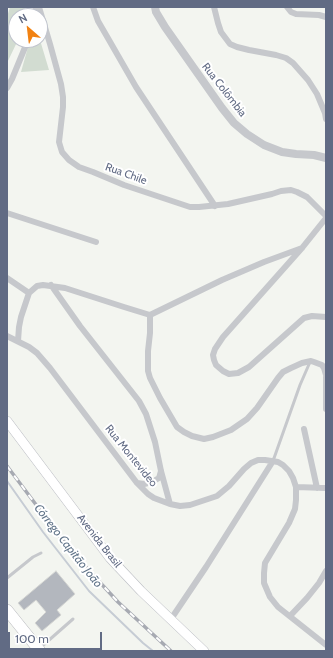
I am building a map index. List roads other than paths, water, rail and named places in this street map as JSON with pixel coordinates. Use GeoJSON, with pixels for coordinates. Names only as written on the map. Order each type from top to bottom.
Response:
{"type":"FeatureCollection","features":[{"type":"Feature","properties":{"kind":"highway"},"geometry":{"type":"LineString","coordinates":[[9,613],[39,650]]}},
{"type":"Feature","properties":{"kind":"main road","name":"Avenida Brasil"},"geometry":{"type":"LineString","coordinates":[[7,421],[110,558],[141,591],[204,651]]}},
{"type":"Feature","properties":{"kind":"street","name":"Rua Chile"},"geometry":{"type":"LineString","coordinates":[[38,7],[61,84],[63,107],[59,142],[62,152],[69,160],[79,167],[124,185],[190,207],[228,204],[280,191],[292,190],[298,192],[306,198],[326,217]]}},
{"type":"Feature","properties":{"kind":"street"},"geometry":{"type":"LineString","coordinates":[[93,7],[98,21],[136,87],[215,206]]}},
{"type":"Feature","properties":{"kind":"street","name":"Rua Colômbia"},"geometry":{"type":"LineString","coordinates":[[155,7],[156,12],[165,27],[234,123],[264,145],[282,152],[314,155],[326,158]]}},
{"type":"Feature","properties":{"kind":"street"},"geometry":{"type":"LineString","coordinates":[[214,7],[221,32],[230,44],[236,47],[286,58],[292,63],[302,73],[318,94],[326,119]]}},
{"type":"Feature","properties":{"kind":"street"},"geometry":{"type":"LineString","coordinates":[[287,7],[291,12],[296,14],[319,15],[326,17]]}},
{"type":"Feature","properties":{"kind":"street"},"geometry":{"type":"LineString","coordinates":[[7,88],[24,48]]}},
{"type":"Feature","properties":{"kind":"street"},"geometry":{"type":"LineString","coordinates":[[7,213],[96,242]]}},
{"type":"Feature","properties":{"kind":"street"},"geometry":{"type":"LineString","coordinates":[[326,217],[302,248],[223,337],[213,354],[216,365],[229,374],[238,374],[249,367],[304,318],[312,316],[326,317]]}},
{"type":"Feature","properties":{"kind":"street"},"geometry":{"type":"LineString","coordinates":[[18,341],[21,317],[29,293],[38,286],[43,285],[66,288],[150,315],[222,280],[302,248]]}},
{"type":"Feature","properties":{"kind":"street"},"geometry":{"type":"LineString","coordinates":[[7,278],[29,293]]}},
{"type":"Feature","properties":{"kind":"street"},"geometry":{"type":"LineString","coordinates":[[52,286],[80,326],[139,401],[152,430],[170,504]]}},
{"type":"Feature","properties":{"kind":"street"},"geometry":{"type":"LineString","coordinates":[[150,315],[148,351],[148,371],[150,378],[160,398],[178,426],[184,432],[192,436],[204,438],[213,437],[231,430],[247,419],[257,408],[283,372],[297,365],[311,362],[318,363],[324,368],[326,376],[326,409]]}},
{"type":"Feature","properties":{"kind":"street","name":"Rua Montevideo"},"geometry":{"type":"LineString","coordinates":[[7,336],[33,350],[48,366],[137,483],[154,498],[180,506],[190,505],[217,496],[229,486],[250,463],[258,460],[273,461]]}},
{"type":"Feature","properties":{"kind":"street"},"geometry":{"type":"LineString","coordinates":[[304,429],[317,488]]}},
{"type":"Feature","properties":{"kind":"street"},"geometry":{"type":"LineString","coordinates":[[171,619],[210,561],[273,461],[283,465],[288,471],[293,478],[297,494],[295,509],[265,564],[264,583],[270,598],[278,607],[326,645]]}},
{"type":"Feature","properties":{"kind":"street"},"geometry":{"type":"LineString","coordinates":[[137,483],[144,484],[152,482],[158,478],[161,471]]}},
{"type":"Feature","properties":{"kind":"street"},"geometry":{"type":"LineString","coordinates":[[296,487],[326,488]]}},
{"type":"Feature","properties":{"kind":"street"},"geometry":{"type":"LineString","coordinates":[[290,616],[307,598],[326,571]]}},
{"type":"Feature","properties":{"kind":"lane"},"geometry":{"type":"LineString","coordinates":[[273,461],[300,385],[311,362]]}},
{"type":"Feature","properties":{"kind":"lane"},"geometry":{"type":"LineString","coordinates":[[7,578],[33,557],[41,553]]}},
{"type":"Feature","properties":{"kind":"lane"},"geometry":{"type":"LineString","coordinates":[[39,650],[73,618]]}},
{"type":"Feature","properties":{"kind":"waterway","name":"Córrego Capitão João"},"geometry":{"type":"LineString","coordinates":[[7,481],[43,532],[89,591],[153,651]]}},
{"type":"Feature","properties":{"kind":"railway"},"geometry":{"type":"LineString","coordinates":[[7,466],[61,538],[84,565],[118,602],[171,651]]}}]}
